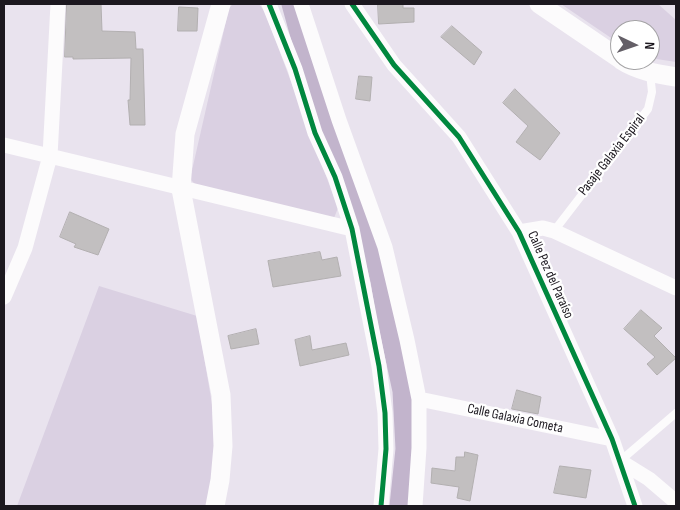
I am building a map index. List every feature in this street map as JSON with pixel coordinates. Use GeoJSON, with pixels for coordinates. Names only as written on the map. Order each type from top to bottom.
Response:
{"type":"FeatureCollection","features":[{"type":"Feature","properties":{"kind":"street"},"geometry":{"type":"LineString","coordinates":[[4,297],[25,248],[50,156],[58,4]]}},
{"type":"Feature","properties":{"kind":"street"},"geometry":{"type":"LineString","coordinates":[[215,506],[220,480],[223,446],[221,395],[181,189],[185,134],[220,4]]}},
{"type":"Feature","properties":{"kind":"street"},"geometry":{"type":"LineString","coordinates":[[269,4],[295,69],[315,133],[335,177],[352,229],[380,366],[385,412],[386,449],[381,506]]}},
{"type":"Feature","properties":{"kind":"street"},"geometry":{"type":"LineString","coordinates":[[301,4],[339,120],[385,247],[407,340],[419,399],[415,506]]}},
{"type":"Feature","properties":{"kind":"street","name":"Calle Pez del Paraíso"},"geometry":{"type":"LineString","coordinates":[[352,4],[394,65],[459,137],[519,232],[612,439],[635,506]]}},
{"type":"Feature","properties":{"kind":"street"},"geometry":{"type":"LineString","coordinates":[[539,4],[610,52]]}},
{"type":"Feature","properties":{"kind":"street"},"geometry":{"type":"LineString","coordinates":[[641,70],[676,77]]}},
{"type":"Feature","properties":{"kind":"street"},"geometry":{"type":"LineString","coordinates":[[4,145],[352,229]]}},
{"type":"Feature","properties":{"kind":"street"},"geometry":{"type":"LineString","coordinates":[[519,232],[543,228],[554,231],[676,288]]}},
{"type":"Feature","properties":{"kind":"street","name":"Calle Galaxia Cometa"},"geometry":{"type":"LineString","coordinates":[[419,399],[612,439]]}},
{"type":"Feature","properties":{"kind":"street"},"geometry":{"type":"LineString","coordinates":[[620,461],[649,479],[676,502]]}},
{"type":"Feature","properties":{"kind":"lane","name":"Pasaje Galaxia Espiral"},"geometry":{"type":"LineString","coordinates":[[554,231],[648,109],[652,92],[650,73]]}},
{"type":"Feature","properties":{"kind":"lane"},"geometry":{"type":"LineString","coordinates":[[620,461],[676,413]]}},
{"type":"Feature","properties":{"kind":"shaded area"},"geometry":{"type":"Polygon","coordinates":[[[233,4],[259,4],[265,12],[338,208],[334,218],[196,185],[190,179],[229,8],[233,4]]]}},
{"type":"Feature","properties":{"kind":"shaded area"},"geometry":{"type":"Polygon","coordinates":[[[561,4],[658,4],[676,20],[676,62],[660,60],[660,20],[610,20],[610,37],[561,4]]]}},
{"type":"Feature","properties":{"kind":"shaded area"},"geometry":{"type":"Polygon","coordinates":[[[99,286],[197,316],[212,404],[215,453],[208,506],[17,506],[99,286]]]}},
{"type":"Feature","properties":{"kind":"building"},"geometry":{"type":"Polygon","coordinates":[[[67,4],[101,4],[102,31],[135,32],[136,49],[143,49],[145,125],[130,125],[128,100],[130,100],[131,58],[73,59],[73,57],[65,57],[67,4]]]}},
{"type":"Feature","properties":{"kind":"building"},"geometry":{"type":"Polygon","coordinates":[[[378,4],[403,4],[403,8],[414,8],[414,22],[379,24],[378,4]]]}},
{"type":"Feature","properties":{"kind":"building"},"geometry":{"type":"Polygon","coordinates":[[[179,7],[198,8],[197,31],[178,31],[179,7]]]}},
{"type":"Feature","properties":{"kind":"building"},"geometry":{"type":"Polygon","coordinates":[[[452,26],[482,52],[474,65],[441,37],[452,26]]]}},
{"type":"Feature","properties":{"kind":"building"},"geometry":{"type":"Polygon","coordinates":[[[359,76],[372,77],[370,101],[356,99],[359,76]]]}},
{"type":"Feature","properties":{"kind":"building"},"geometry":{"type":"Polygon","coordinates":[[[515,89],[560,133],[540,160],[516,142],[528,126],[503,103],[515,89]]]}},
{"type":"Feature","properties":{"kind":"building"},"geometry":{"type":"Polygon","coordinates":[[[70,212],[109,229],[98,255],[74,247],[76,244],[60,237],[70,212]]]}},
{"type":"Feature","properties":{"kind":"building"},"geometry":{"type":"Polygon","coordinates":[[[320,252],[322,260],[337,257],[341,276],[273,287],[268,261],[320,252]]]}},
{"type":"Feature","properties":{"kind":"building"},"geometry":{"type":"Polygon","coordinates":[[[641,310],[662,328],[654,336],[676,358],[657,375],[647,364],[655,357],[624,329],[641,310]]]}},
{"type":"Feature","properties":{"kind":"building"},"geometry":{"type":"Polygon","coordinates":[[[256,329],[259,344],[231,349],[228,336],[256,329]]]}},
{"type":"Feature","properties":{"kind":"building"},"geometry":{"type":"Polygon","coordinates":[[[310,336],[312,350],[346,343],[349,355],[300,366],[295,340],[310,336]]]}},
{"type":"Feature","properties":{"kind":"building"},"geometry":{"type":"Polygon","coordinates":[[[517,390],[541,397],[538,414],[512,409],[517,390]]]}},
{"type":"Feature","properties":{"kind":"building"},"geometry":{"type":"Polygon","coordinates":[[[465,452],[478,455],[470,501],[457,498],[459,487],[431,483],[432,468],[455,471],[456,457],[464,457],[465,452]]]}},
{"type":"Feature","properties":{"kind":"building"},"geometry":{"type":"Polygon","coordinates":[[[560,466],[591,470],[586,498],[554,493],[560,466]]]}},
{"type":"Feature","properties":{"kind":"waterway"},"geometry":{"type":"LineString","coordinates":[[291,4],[318,101],[359,197],[380,281],[402,391],[405,449],[399,506]]}},
{"type":"Feature","properties":{"kind":"cycle path"},"geometry":{"type":"LineString","coordinates":[[269,4],[295,69],[315,133],[335,177],[352,229],[379,366],[385,413],[386,449],[381,506]]}},
{"type":"Feature","properties":{"kind":"cycle path"},"geometry":{"type":"LineString","coordinates":[[352,4],[394,65],[459,137],[519,232],[612,439],[635,506]]}}]}
